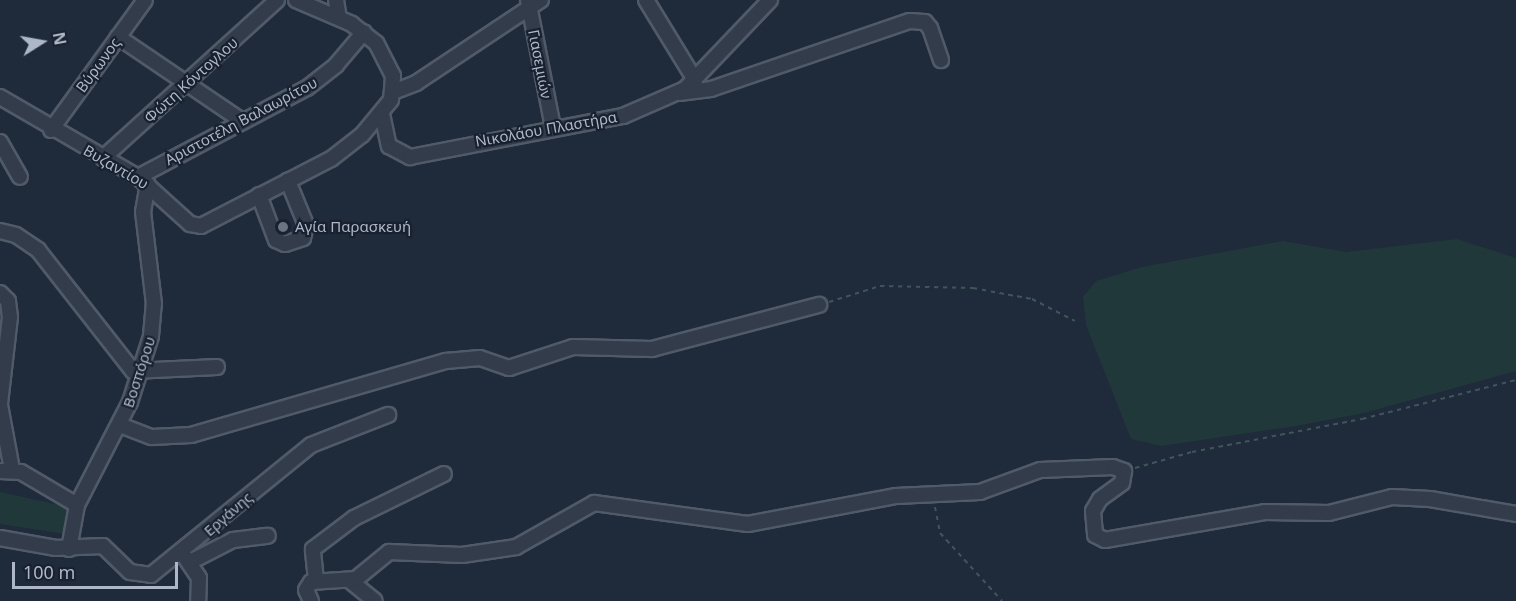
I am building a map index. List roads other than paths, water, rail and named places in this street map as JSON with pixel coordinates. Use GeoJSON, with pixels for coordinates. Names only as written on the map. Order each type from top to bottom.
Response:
{"type":"FeatureCollection","features":[{"type":"Feature","properties":{"kind":"street","name":"Βύρωνος"},"geometry":{"type":"LineString","coordinates":[[51,130],[145,0]]}},
{"type":"Feature","properties":{"kind":"street","name":"Φώτη Κόντογλου"},"geometry":{"type":"LineString","coordinates":[[103,158],[190,82],[277,0]]}},
{"type":"Feature","properties":{"kind":"street"},"geometry":{"type":"LineString","coordinates":[[288,181],[306,225],[303,238],[285,244],[276,240],[259,195],[331,159],[382,114],[393,92],[386,59],[364,32],[339,18],[296,0]]}},
{"type":"Feature","properties":{"kind":"street"},"geometry":{"type":"LineString","coordinates":[[336,0],[339,18]]}},
{"type":"Feature","properties":{"kind":"street"},"geometry":{"type":"LineString","coordinates":[[645,0],[695,80]]}},
{"type":"Feature","properties":{"kind":"street","name":"Νικολάου Πλαστήρα"},"geometry":{"type":"LineString","coordinates":[[382,114],[388,146],[406,156],[623,116],[679,93],[695,80],[770,0]]}},
{"type":"Feature","properties":{"kind":"street"},"geometry":{"type":"LineString","coordinates":[[393,92],[416,83],[533,2]]}},
{"type":"Feature","properties":{"kind":"street","name":"Γιασεμιών"},"geometry":{"type":"LineString","coordinates":[[533,2],[553,128]]}},
{"type":"Feature","properties":{"kind":"street"},"geometry":{"type":"LineString","coordinates":[[679,93],[711,89],[910,21],[925,22],[930,28],[941,60]]}},
{"type":"Feature","properties":{"kind":"street","name":"Αριστοτέλη Βαλαωρίτου"},"geometry":{"type":"LineString","coordinates":[[143,180],[329,72],[364,32]]}},
{"type":"Feature","properties":{"kind":"street"},"geometry":{"type":"LineString","coordinates":[[118,37],[190,82],[242,121]]}},
{"type":"Feature","properties":{"kind":"street","name":"Βυζαντίου"},"geometry":{"type":"LineString","coordinates":[[0,98],[51,130],[143,180],[196,227],[259,195]]}},
{"type":"Feature","properties":{"kind":"street"},"geometry":{"type":"LineString","coordinates":[[0,142],[20,177]]}},
{"type":"Feature","properties":{"kind":"street","name":"Βοσπόρου"},"geometry":{"type":"LineString","coordinates":[[69,549],[77,505],[120,425],[140,373],[154,317],[143,212],[143,180]]}},
{"type":"Feature","properties":{"kind":"street"},"geometry":{"type":"LineString","coordinates":[[0,231],[33,246],[132,370],[140,373],[169,366],[217,367]]}},
{"type":"Feature","properties":{"kind":"street"},"geometry":{"type":"LineString","coordinates":[[0,293],[8,301],[10,317],[0,404],[6,470],[77,505]]}},
{"type":"Feature","properties":{"kind":"street"},"geometry":{"type":"LineString","coordinates":[[120,425],[152,437],[190,435],[446,361],[480,358],[509,368],[573,347],[652,349],[819,305]]}},
{"type":"Feature","properties":{"kind":"street","name":"Εργάνης"},"geometry":{"type":"LineString","coordinates":[[0,538],[69,549],[103,546],[126,570],[141,576],[159,572],[186,557],[311,445],[388,415]]}},
{"type":"Feature","properties":{"kind":"street"},"geometry":{"type":"LineString","coordinates":[[311,601],[306,590],[316,580],[350,580],[361,577],[389,552],[462,555],[529,543],[594,503],[736,524],[896,496],[980,492],[1040,470],[1113,467],[1124,471],[1122,483],[1100,499],[1093,511],[1092,528],[1099,539],[1265,512],[1329,513],[1392,497],[1430,499],[1516,514]]}},
{"type":"Feature","properties":{"kind":"street"},"geometry":{"type":"LineString","coordinates":[[316,580],[313,549],[354,518],[401,499],[444,474]]}},
{"type":"Feature","properties":{"kind":"street"},"geometry":{"type":"LineString","coordinates":[[198,601],[201,584],[186,557],[233,540],[268,536]]}},
{"type":"Feature","properties":{"kind":"street"},"geometry":{"type":"LineString","coordinates":[[350,580],[375,601]]}},
{"type":"Feature","properties":{"kind":"place","name":"Αγία Παρασκευή"},"geometry":{"type":"Point","coordinates":[283,227]}}]}
